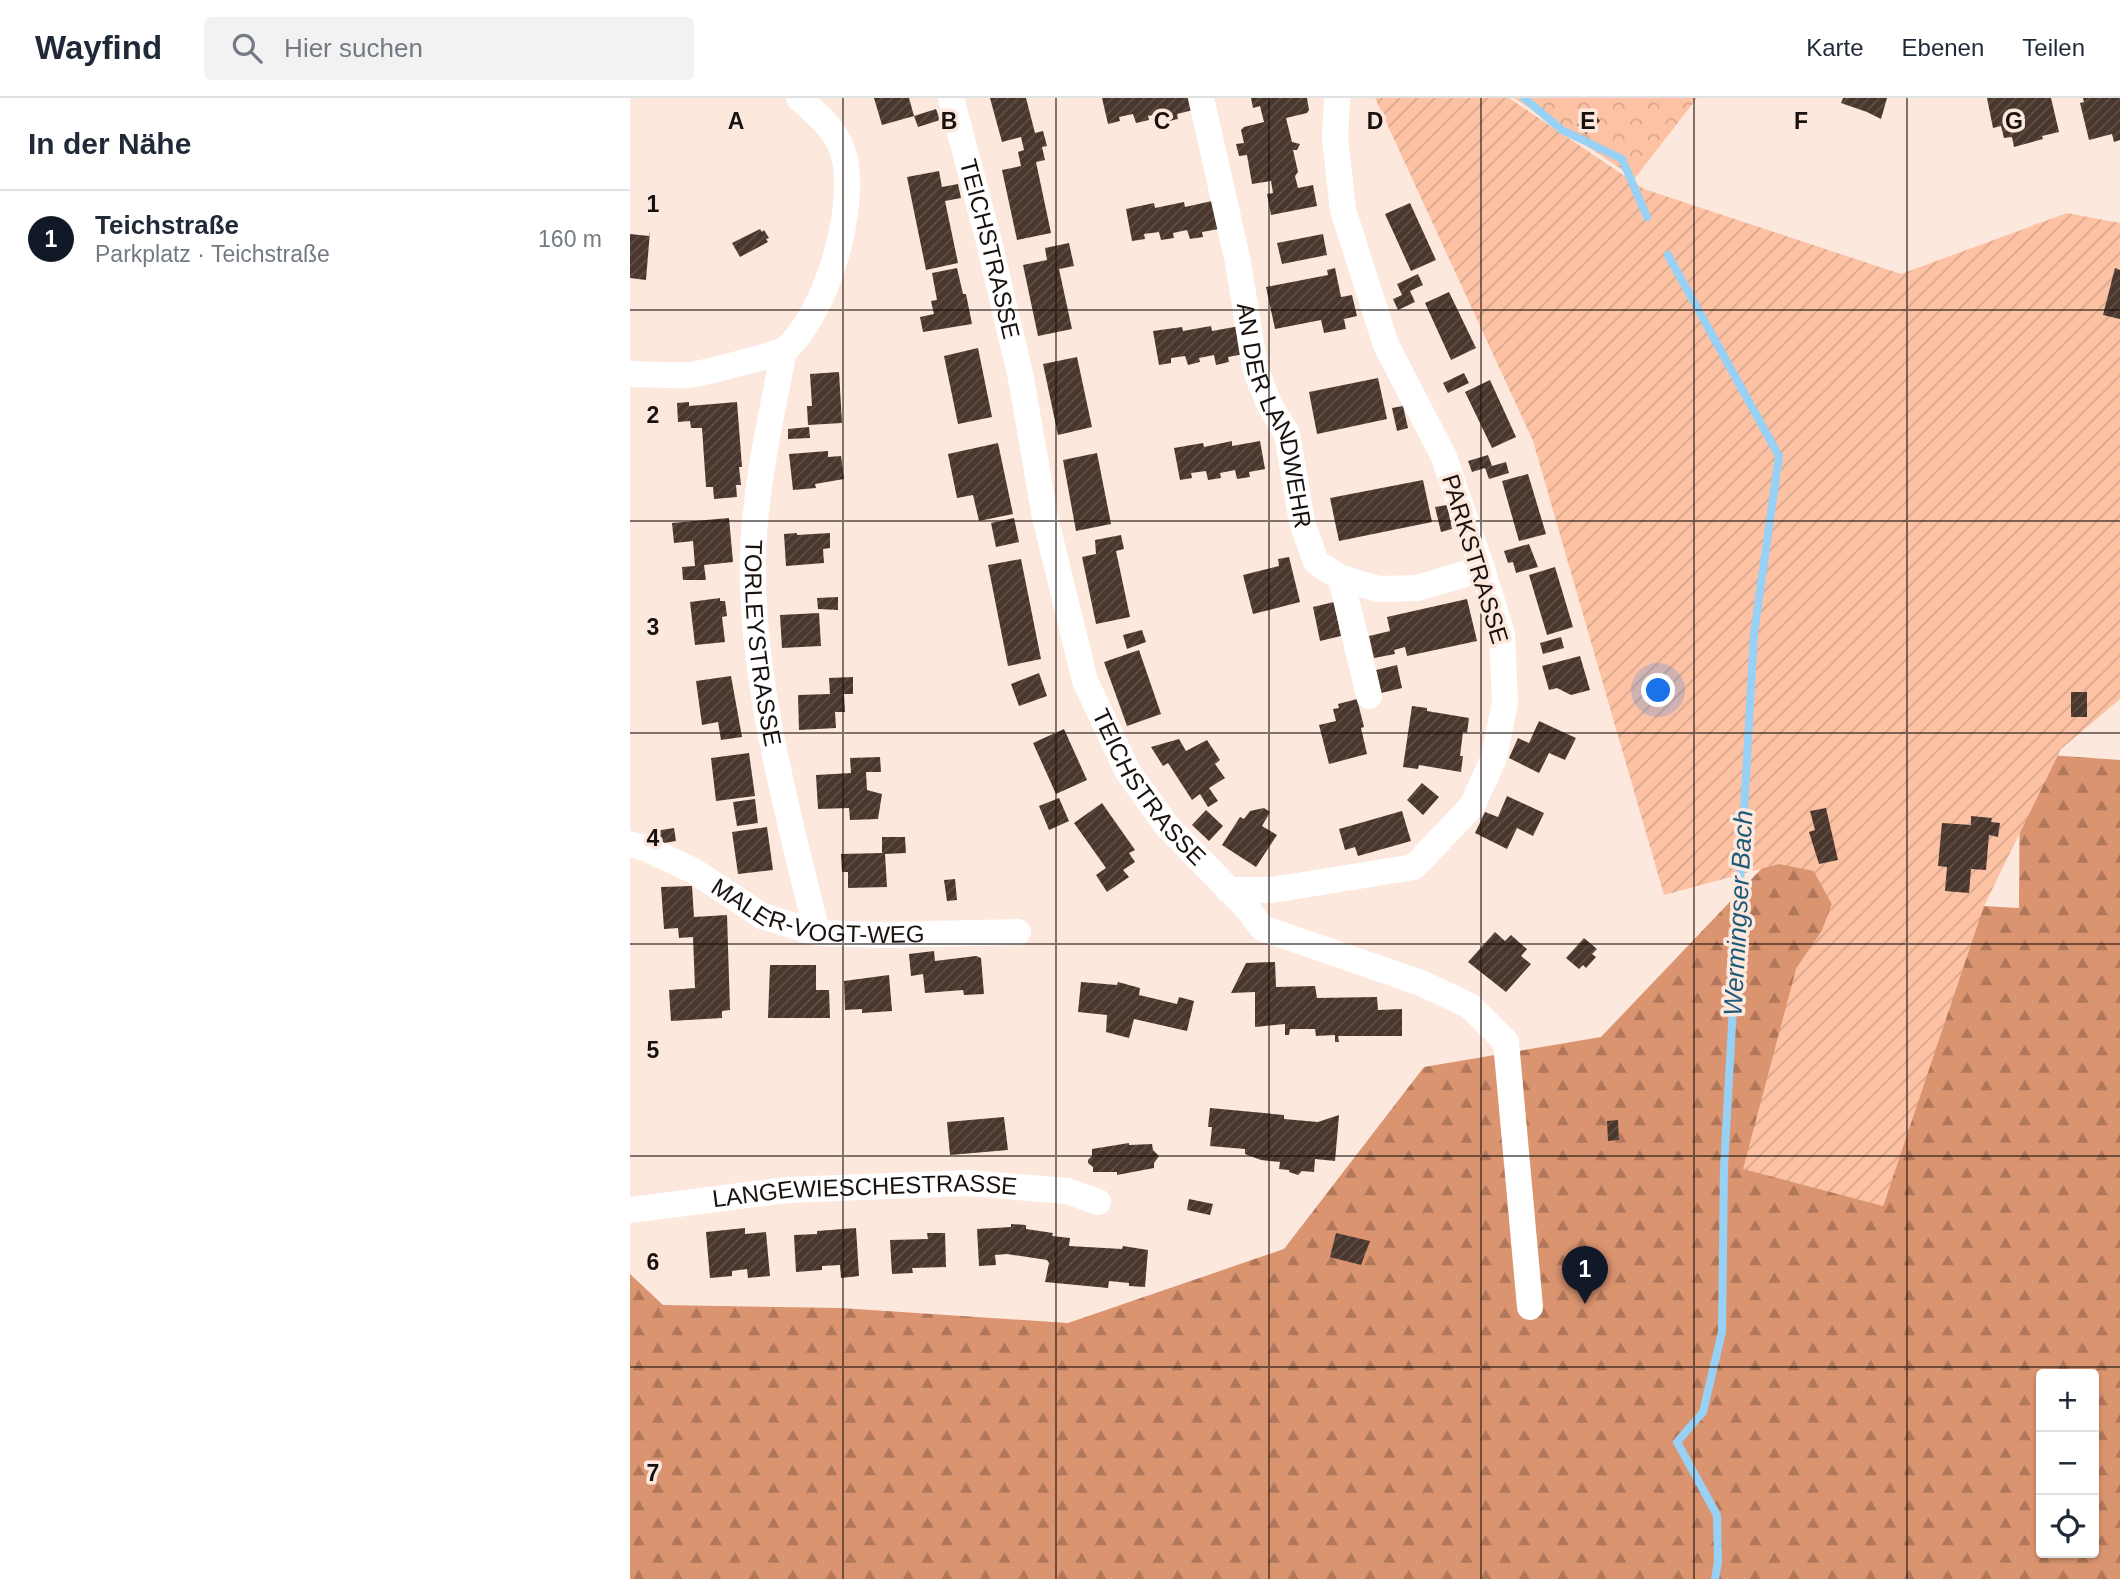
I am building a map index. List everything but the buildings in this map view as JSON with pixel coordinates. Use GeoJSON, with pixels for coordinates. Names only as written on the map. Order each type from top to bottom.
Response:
{"type":"FeatureCollection","features":[{"type":"Feature","properties":{"kind":"street"},"geometry":{"type":"LineString","coordinates":[[630,374],[690,375],[784,350],[806,323],[822,295],[837,255],[846,167],[844,154],[823,119],[799,98]]}},
{"type":"Feature","properties":{"kind":"street","name":"TEICHSTRASSE"},"geometry":{"type":"LineString","coordinates":[[951,98],[1012,340],[1045,517],[1086,681],[1128,772],[1168,827],[1247,908],[1262,928],[1421,983],[1470,1006],[1506,1042],[1530,1307]]}},
{"type":"Feature","properties":{"kind":"street","name":"AN DER LANDWEHR"},"geometry":{"type":"LineString","coordinates":[[1201,98],[1237,262],[1255,368],[1269,404],[1287,434],[1302,522],[1316,562],[1342,578],[1378,589],[1417,588],[1482,569]]}},
{"type":"Feature","properties":{"kind":"street","name":"PARKSTRASSE"},"geometry":{"type":"LineString","coordinates":[[1228,890],[1272,890],[1414,867],[1472,806],[1494,758],[1505,702],[1502,634],[1482,569],[1444,457],[1386,345],[1343,209],[1335,138],[1337,98]]}},
{"type":"Feature","properties":{"kind":"street","name":"TORLEYSTRASSE"},"geometry":{"type":"LineString","coordinates":[[784,350],[760,476],[753,556],[758,656],[787,805],[817,933]]}},
{"type":"Feature","properties":{"kind":"street"},"geometry":{"type":"LineString","coordinates":[[1342,578],[1369,696]]}},
{"type":"Feature","properties":{"kind":"street","name":"MALER-VOGT-WEG"},"geometry":{"type":"LineString","coordinates":[[630,844],[645,848],[694,871],[762,916],[817,933],[883,935],[1018,932]]}},
{"type":"Feature","properties":{"kind":"street","name":"LANGEWIESCHESTRASSE"},"geometry":{"type":"LineString","coordinates":[[630,1210],[786,1190],[969,1183],[1067,1191],[1098,1202]]}},
{"type":"Feature","properties":{"kind":"green space"},"geometry":{"type":"Polygon","coordinates":[[[1375,98],[1509,98],[1644,189],[1901,274],[2067,213],[2120,223],[2120,699],[2061,749],[1984,906],[1883,1206],[1743,1169],[1796,969],[1822,931],[1832,904],[1814,871],[1779,864],[1664,895],[1533,441],[1375,98]]]}},
{"type":"Feature","properties":{"kind":"green space"},"geometry":{"type":"Polygon","coordinates":[[[1514,98],[1697,98],[1635,178],[1514,98]]]}},
{"type":"Feature","properties":{"kind":"green space"},"geometry":{"type":"Polygon","coordinates":[[[1694,339],[1814,871],[1832,904],[1822,931],[1796,969],[1883,1206],[1983,906],[2019,908],[2020,753],[2120,760],[2120,1579],[630,1579],[630,1274],[663,1305],[841,1308],[1068,1323],[1284,1249],[1424,1067],[1601,1037],[1765,865],[1694,339]]]}},
{"type":"Feature","properties":{"kind":"waterway","name":"Wermingser Bach"},"geometry":{"type":"LineString","coordinates":[[1524,98],[1562,130],[1622,159],[1647,217]]}},
{"type":"Feature","properties":{"kind":"waterway","name":"Wermingser Bach"},"geometry":{"type":"LineString","coordinates":[[1668,255],[1779,456],[1754,634],[1724,1167],[1722,1332],[1703,1412],[1677,1442],[1717,1515],[1718,1562],[1715,1579]]}},
{"type":"Feature","properties":{"kind":"place","name":"Teichstraße"},"geometry":{"type":"Point","coordinates":[1585,1304]}}]}
